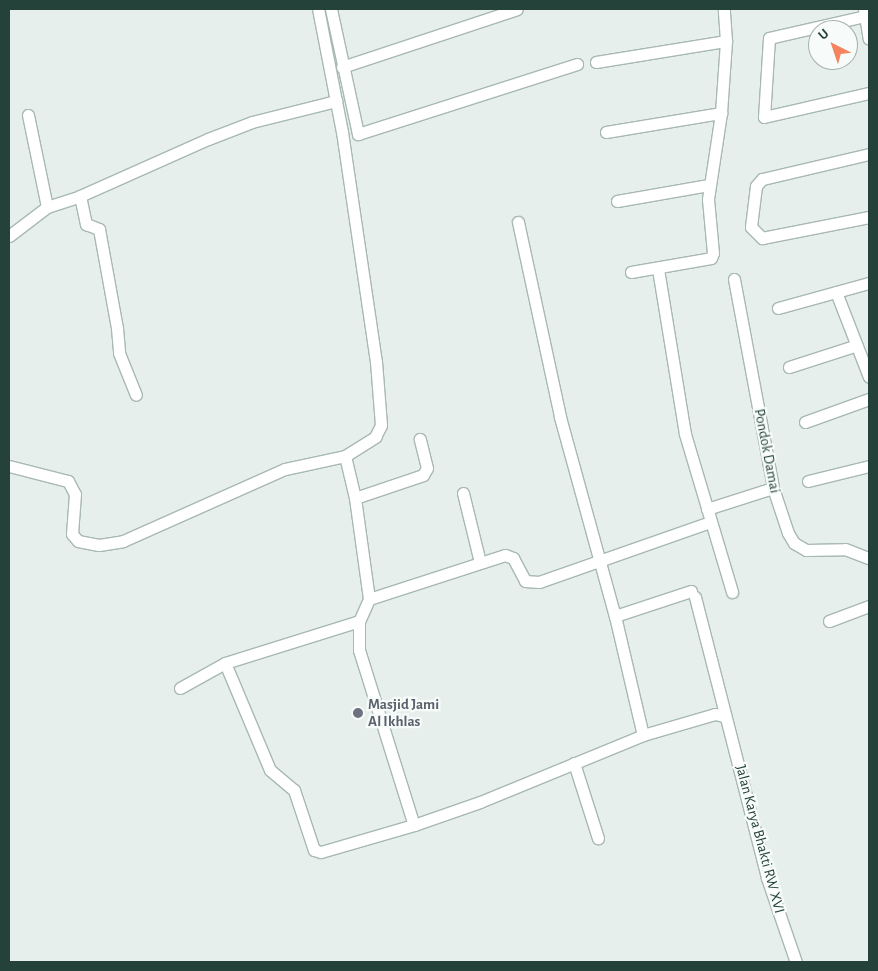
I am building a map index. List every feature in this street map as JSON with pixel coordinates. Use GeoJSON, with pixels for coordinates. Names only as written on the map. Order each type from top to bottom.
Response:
{"type":"FeatureCollection","features":[{"type":"Feature","properties":{"kind":"street"},"geometry":{"type":"LineString","coordinates":[[14,469],[68,480],[73,486],[72,534],[78,540],[99,545],[123,541],[170,518],[237,493],[285,469],[345,456],[367,444],[381,425],[376,362],[336,101],[318,9]]}},
{"type":"Feature","properties":{"kind":"street"},"geometry":{"type":"LineString","coordinates":[[331,9],[355,130],[364,134],[577,64]]}},
{"type":"Feature","properties":{"kind":"street"},"geometry":{"type":"LineString","coordinates":[[342,67],[517,9]]}},
{"type":"Feature","properties":{"kind":"street"},"geometry":{"type":"LineString","coordinates":[[631,272],[658,269],[710,258],[713,253],[708,199],[721,113],[726,41],[724,9]]}},
{"type":"Feature","properties":{"kind":"street"},"geometry":{"type":"LineString","coordinates":[[869,39],[864,12],[769,38],[764,116],[869,93]]}},
{"type":"Feature","properties":{"kind":"street"},"geometry":{"type":"LineString","coordinates":[[321,26],[334,23]]}},
{"type":"Feature","properties":{"kind":"street"},"geometry":{"type":"LineString","coordinates":[[596,62],[726,41]]}},
{"type":"Feature","properties":{"kind":"street"},"geometry":{"type":"LineString","coordinates":[[9,236],[47,207],[80,196],[252,122],[336,101]]}},
{"type":"Feature","properties":{"kind":"street"},"geometry":{"type":"LineString","coordinates":[[606,132],[721,113]]}},
{"type":"Feature","properties":{"kind":"street"},"geometry":{"type":"LineString","coordinates":[[28,115],[47,207]]}},
{"type":"Feature","properties":{"kind":"street"},"geometry":{"type":"LineString","coordinates":[[869,154],[758,182],[751,227],[754,233],[762,238],[869,217]]}},
{"type":"Feature","properties":{"kind":"street"},"geometry":{"type":"LineString","coordinates":[[617,201],[709,185]]}},
{"type":"Feature","properties":{"kind":"street"},"geometry":{"type":"LineString","coordinates":[[80,196],[85,222],[99,228],[118,328],[119,353],[136,395]]}},
{"type":"Feature","properties":{"kind":"street"},"geometry":{"type":"LineString","coordinates":[[518,222],[560,417],[600,558],[643,736]]}},
{"type":"Feature","properties":{"kind":"street"},"geometry":{"type":"LineString","coordinates":[[658,269],[685,434],[732,592]]}},
{"type":"Feature","properties":{"kind":"street","name":"Pondok Damai"},"geometry":{"type":"LineString","coordinates":[[734,279],[773,488],[794,543],[806,550],[845,549],[869,558]]}},
{"type":"Feature","properties":{"kind":"street"},"geometry":{"type":"LineString","coordinates":[[778,308],[869,283]]}},
{"type":"Feature","properties":{"kind":"street"},"geometry":{"type":"LineString","coordinates":[[836,292],[869,378]]}},
{"type":"Feature","properties":{"kind":"street"},"geometry":{"type":"LineString","coordinates":[[789,368],[857,346]]}},
{"type":"Feature","properties":{"kind":"street"},"geometry":{"type":"LineString","coordinates":[[805,422],[869,399]]}},
{"type":"Feature","properties":{"kind":"street"},"geometry":{"type":"LineString","coordinates":[[355,498],[423,475],[427,468],[420,439]]}},
{"type":"Feature","properties":{"kind":"street"},"geometry":{"type":"LineString","coordinates":[[345,456],[355,498],[369,599],[359,621],[359,650],[414,825]]}},
{"type":"Feature","properties":{"kind":"street"},"geometry":{"type":"LineString","coordinates":[[808,481],[869,466]]}},
{"type":"Feature","properties":{"kind":"street"},"geometry":{"type":"LineString","coordinates":[[707,509],[773,488]]}},
{"type":"Feature","properties":{"kind":"street"},"geometry":{"type":"LineString","coordinates":[[463,493],[480,562]]}},
{"type":"Feature","properties":{"kind":"street"},"geometry":{"type":"LineString","coordinates":[[369,599],[480,562],[509,555],[522,578],[534,583],[600,558],[710,522]]}},
{"type":"Feature","properties":{"kind":"street","name":"Jalan Karya Bhakti RW XVI"},"geometry":{"type":"LineString","coordinates":[[615,616],[693,594],[718,674],[724,716],[741,770],[767,878],[796,962]]}},
{"type":"Feature","properties":{"kind":"street"},"geometry":{"type":"LineString","coordinates":[[829,622],[869,606]]}},
{"type":"Feature","properties":{"kind":"street"},"geometry":{"type":"LineString","coordinates":[[180,688],[225,663],[359,621]]}},
{"type":"Feature","properties":{"kind":"street"},"geometry":{"type":"LineString","coordinates":[[225,663],[270,770],[294,790],[314,850],[320,852],[414,825],[480,802],[643,736],[715,714],[724,716]]}},
{"type":"Feature","properties":{"kind":"street"},"geometry":{"type":"LineString","coordinates":[[574,764],[598,838]]}},
{"type":"Feature","properties":{"kind":"place","name":"Masjid Jami Al Ikhlas"},"geometry":{"type":"Point","coordinates":[358,713]}}]}
